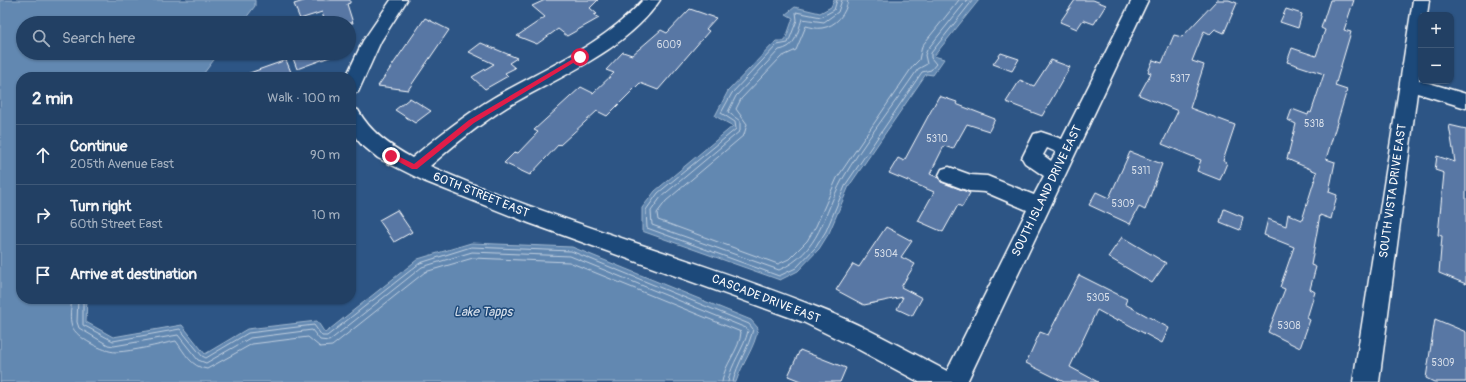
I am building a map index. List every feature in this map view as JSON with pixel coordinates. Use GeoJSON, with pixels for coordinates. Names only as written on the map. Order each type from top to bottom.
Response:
{"type":"FeatureCollection","features":[{"type":"Feature","properties":{"kind":"street"},"geometry":{"type":"LineString","coordinates":[[356,76],[372,41],[399,0]]}},
{"type":"Feature","properties":{"kind":"street"},"geometry":{"type":"LineString","coordinates":[[415,167],[472,121],[613,36],[646,8],[652,0]]}},
{"type":"Feature","properties":{"kind":"street","name":"SOUTH ISLAND DRIVE EAST"},"geometry":{"type":"LineString","coordinates":[[954,382],[1140,0]]}},
{"type":"Feature","properties":{"kind":"street","name":"SOUTH VISTA DRIVE EAST"},"geometry":{"type":"LineString","coordinates":[[1366,382],[1421,0]]}},
{"type":"Feature","properties":{"kind":"street"},"geometry":{"type":"LineString","coordinates":[[1408,83],[1466,101]]}},
{"type":"Feature","properties":{"kind":"street","name":"60TH STREET EAST"},"geometry":{"type":"LineString","coordinates":[[356,124],[374,144],[391,156],[537,218],[582,233]]}},
{"type":"Feature","properties":{"kind":"street"},"geometry":{"type":"LineString","coordinates":[[1056,173],[1032,158],[1041,139],[1068,148]]}},
{"type":"Feature","properties":{"kind":"street"},"geometry":{"type":"LineString","coordinates":[[949,175],[969,183],[986,184],[1040,206]]}},
{"type":"Feature","properties":{"kind":"street","name":"CASCADE DRIVE EAST"},"geometry":{"type":"LineString","coordinates":[[582,233],[812,315],[943,382]]}},
{"type":"Feature","properties":{"kind":"water","name":"Lake Tapps"},"geometry":{"type":"Polygon","coordinates":[[[0,0],[255,0],[255,6],[247,16],[16,16],[16,60],[214,60],[205,72],[16,72],[16,304],[87,304],[86,322],[113,337],[182,325],[205,354],[247,329],[317,321],[325,333],[418,259],[471,243],[572,247],[751,320],[758,328],[751,349],[736,382],[0,382],[0,0]]]}},
{"type":"Feature","properties":{"kind":"water"},"geometry":{"type":"Polygon","coordinates":[[[834,0],[979,0],[934,56],[944,59],[933,75],[926,74],[849,186],[829,233],[819,249],[798,271],[780,280],[642,231],[642,208],[655,191],[733,126],[715,116],[728,91],[776,41],[785,41],[793,18],[786,14],[795,7],[820,13],[831,7],[834,0]]]}},
{"type":"Feature","properties":{"kind":"building"},"geometry":{"type":"Polygon","coordinates":[[[307,0],[350,0],[350,3],[347,4],[351,16],[323,16],[322,12],[309,16],[299,16],[294,4],[307,0]]]}},
{"type":"Feature","properties":{"kind":"building"},"geometry":{"type":"Polygon","coordinates":[[[545,0],[598,0],[590,8],[597,14],[594,15],[599,18],[567,36],[558,29],[537,44],[517,36],[545,17],[532,6],[545,0]]]}},
{"type":"Feature","properties":{"kind":"building"},"geometry":{"type":"Polygon","coordinates":[[[1075,0],[1093,0],[1106,5],[1094,24],[1083,20],[1077,29],[1060,22],[1075,0]]]}},
{"type":"Feature","properties":{"kind":"building"},"geometry":{"type":"Polygon","coordinates":[[[1217,0],[1229,0],[1237,3],[1224,33],[1215,29],[1210,34],[1204,31],[1192,61],[1204,65],[1190,108],[1235,125],[1223,161],[1227,163],[1220,180],[1197,171],[1201,160],[1162,144],[1178,111],[1139,95],[1151,73],[1148,72],[1153,60],[1162,63],[1174,35],[1182,37],[1217,0]]]}},
{"type":"Feature","properties":{"kind":"building"},"geometry":{"type":"Polygon","coordinates":[[[1330,0],[1354,0],[1344,30],[1351,32],[1335,86],[1347,90],[1326,159],[1335,162],[1329,192],[1337,195],[1331,219],[1320,215],[1311,265],[1316,267],[1310,289],[1315,292],[1307,318],[1310,320],[1300,348],[1268,332],[1285,289],[1280,287],[1294,247],[1264,235],[1268,219],[1286,226],[1288,214],[1302,220],[1317,172],[1287,159],[1296,124],[1288,120],[1292,109],[1308,115],[1309,112],[1311,113],[1324,74],[1287,62],[1292,48],[1316,56],[1325,30],[1321,28],[1330,0]]]}},
{"type":"Feature","properties":{"kind":"building"},"geometry":{"type":"Polygon","coordinates":[[[690,9],[716,18],[706,29],[709,31],[658,90],[640,83],[607,116],[597,111],[560,145],[559,144],[530,175],[504,163],[515,152],[518,153],[538,132],[534,130],[581,87],[593,93],[614,73],[606,70],[623,52],[632,55],[661,30],[667,33],[690,9]]]}},
{"type":"Feature","properties":{"kind":"building"},"geometry":{"type":"Polygon","coordinates":[[[1286,9],[1302,14],[1298,28],[1280,22],[1286,9]]]}},
{"type":"Feature","properties":{"kind":"building"},"geometry":{"type":"Polygon","coordinates":[[[425,18],[449,30],[408,90],[378,86],[425,18]]]}},
{"type":"Feature","properties":{"kind":"building"},"geometry":{"type":"Polygon","coordinates":[[[481,43],[517,58],[509,63],[515,68],[505,73],[508,76],[485,89],[472,77],[494,64],[469,52],[481,43]]]}},
{"type":"Feature","properties":{"kind":"building"},"geometry":{"type":"Polygon","coordinates":[[[1001,53],[1019,59],[1012,71],[993,64],[1001,53]]]}},
{"type":"Feature","properties":{"kind":"building"},"geometry":{"type":"Polygon","coordinates":[[[286,60],[291,72],[252,72],[286,60]]]}},
{"type":"Feature","properties":{"kind":"building"},"geometry":{"type":"Polygon","coordinates":[[[294,60],[321,60],[297,69],[294,60]]]}},
{"type":"Feature","properties":{"kind":"building"},"geometry":{"type":"Polygon","coordinates":[[[1051,60],[1070,67],[1042,116],[1006,102],[1020,80],[1034,86],[1051,60]]]}},
{"type":"Feature","properties":{"kind":"building"},"geometry":{"type":"Polygon","coordinates":[[[939,96],[957,102],[956,104],[995,119],[989,131],[967,124],[953,149],[944,146],[930,174],[939,178],[941,182],[970,193],[962,207],[958,205],[943,232],[918,221],[934,192],[889,173],[898,158],[904,161],[939,96]]]}},
{"type":"Feature","properties":{"kind":"building"},"geometry":{"type":"Polygon","coordinates":[[[410,98],[431,111],[415,123],[395,110],[410,98]]]}},
{"type":"Feature","properties":{"kind":"building"},"geometry":{"type":"Polygon","coordinates":[[[1449,125],[1466,129],[1466,284],[1439,273],[1442,236],[1438,235],[1444,173],[1435,170],[1437,156],[1455,162],[1449,125]]]}},
{"type":"Feature","properties":{"kind":"building"},"geometry":{"type":"Polygon","coordinates":[[[1130,152],[1162,164],[1145,210],[1139,207],[1130,224],[1089,205],[1096,192],[1109,198],[1130,152]]]}},
{"type":"Feature","properties":{"kind":"building"},"geometry":{"type":"Polygon","coordinates":[[[1224,209],[1243,217],[1240,230],[1220,222],[1224,209]]]}},
{"type":"Feature","properties":{"kind":"building"},"geometry":{"type":"Polygon","coordinates":[[[397,210],[412,232],[394,242],[379,220],[397,210]]]}},
{"type":"Feature","properties":{"kind":"building"},"geometry":{"type":"Polygon","coordinates":[[[886,227],[912,241],[901,257],[915,264],[901,287],[922,298],[912,316],[897,309],[903,297],[864,305],[836,290],[853,264],[859,267],[886,227]]]}},
{"type":"Feature","properties":{"kind":"building"},"geometry":{"type":"Polygon","coordinates":[[[1122,237],[1166,263],[1152,283],[1108,257],[1122,237]]]}},
{"type":"Feature","properties":{"kind":"building"},"geometry":{"type":"Polygon","coordinates":[[[1079,275],[1127,299],[1125,304],[1169,328],[1162,343],[1118,319],[1117,321],[1097,310],[1070,367],[1098,382],[1064,382],[1026,363],[1040,332],[1048,335],[1079,275]]]}},
{"type":"Feature","properties":{"kind":"building"},"geometry":{"type":"Polygon","coordinates":[[[1435,319],[1466,332],[1466,382],[1434,382],[1426,378],[1435,319]]]}},
{"type":"Feature","properties":{"kind":"building"},"geometry":{"type":"Polygon","coordinates":[[[800,350],[846,368],[840,382],[803,382],[788,376],[800,350]]]}},
{"type":"Feature","properties":{"kind":"route"},"geometry":{"type":"LineString","coordinates":[[391,156],[415,167],[455,133],[472,121],[580,57]]}}]}
